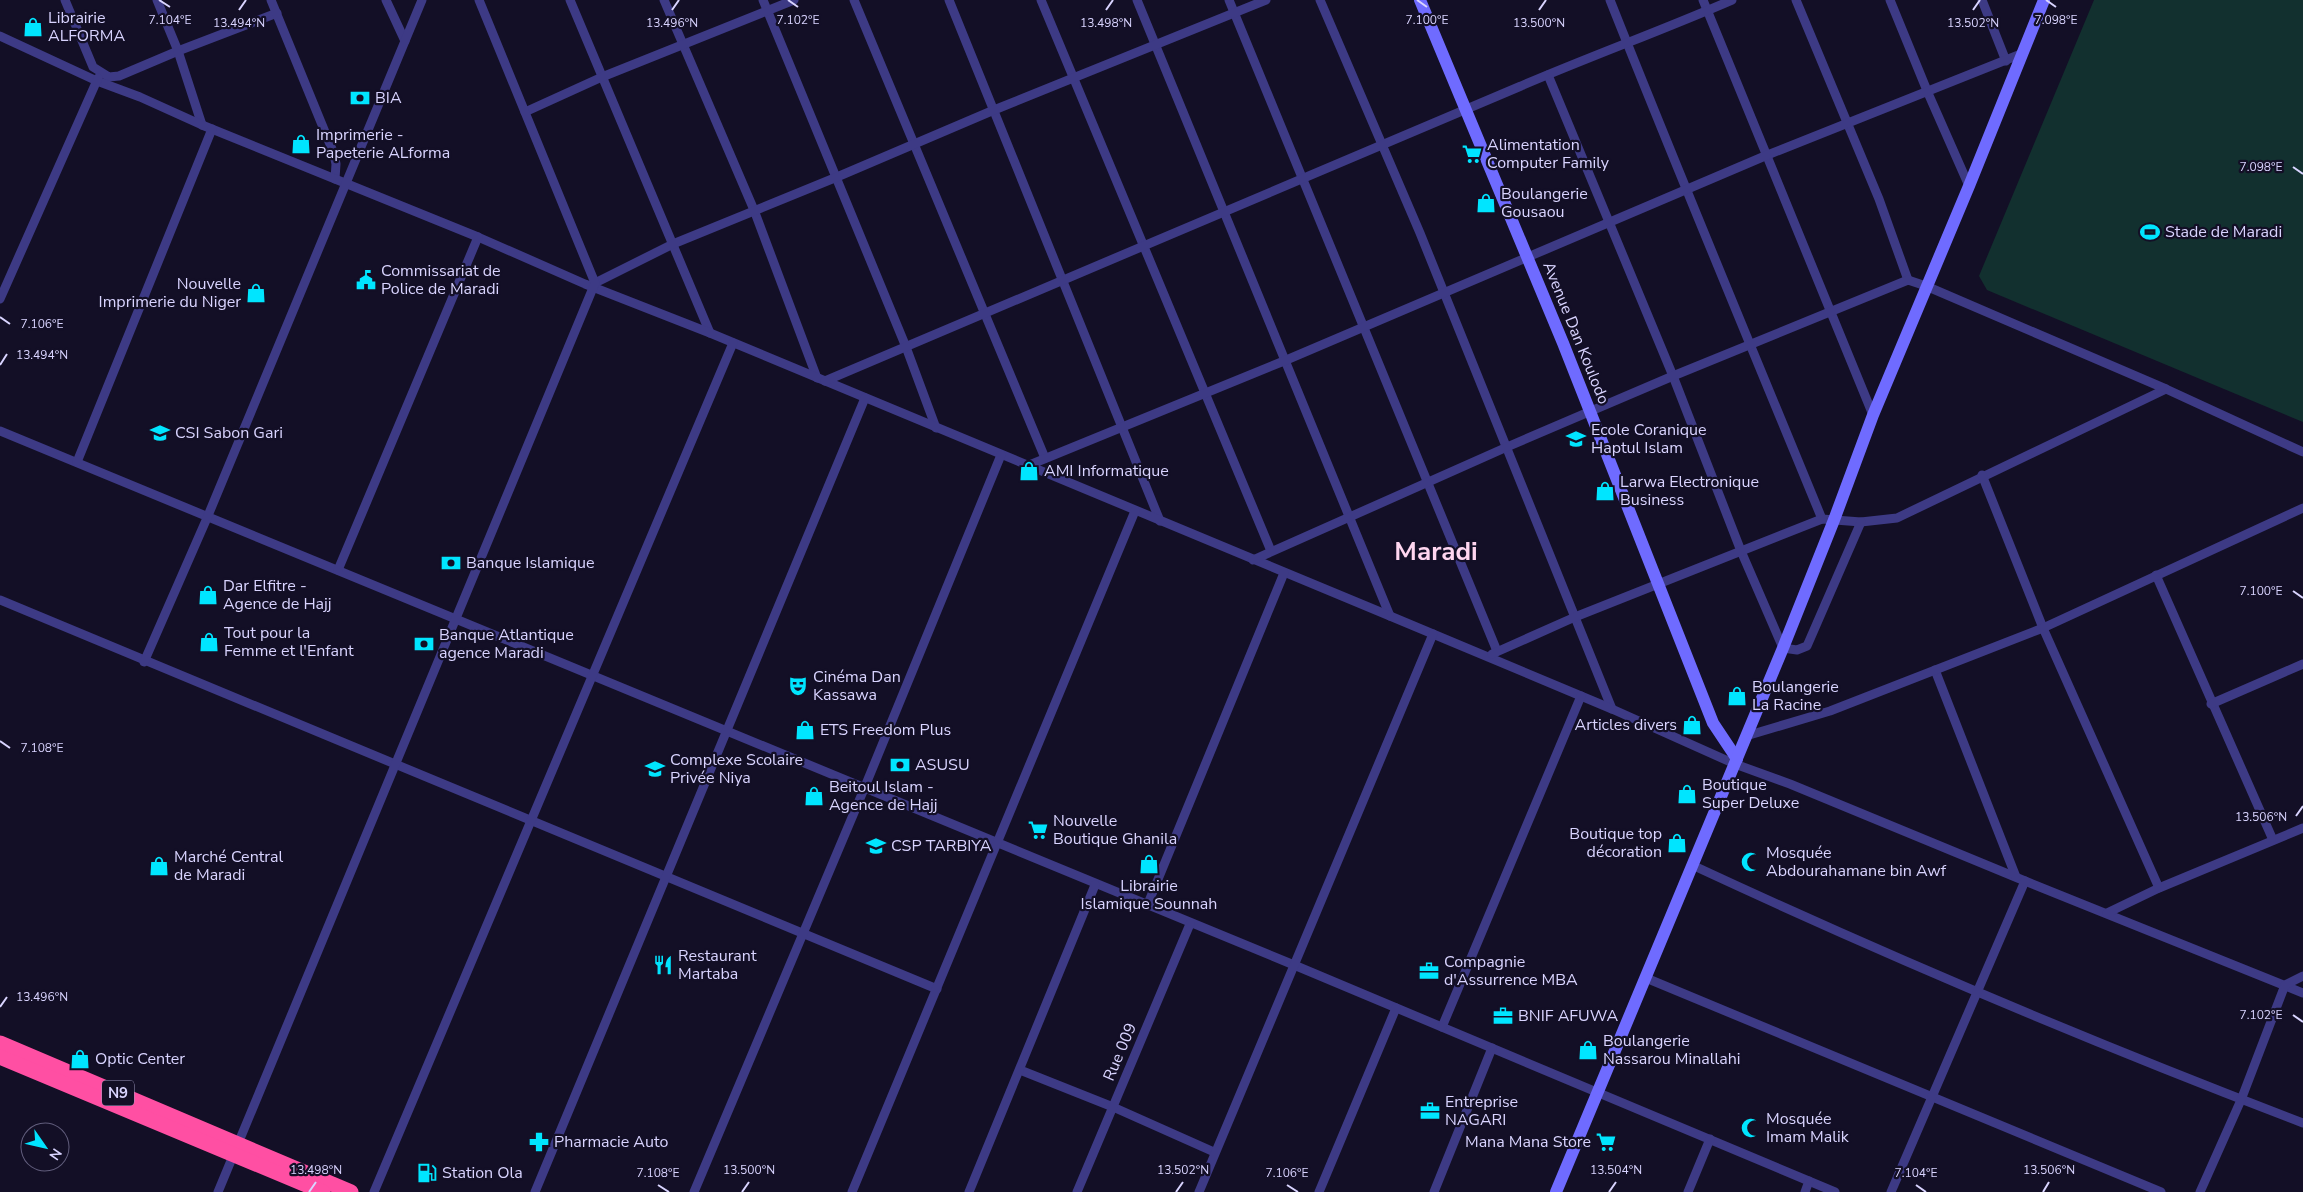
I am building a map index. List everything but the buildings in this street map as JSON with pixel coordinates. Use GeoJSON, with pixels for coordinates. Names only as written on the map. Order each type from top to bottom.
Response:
{"type":"FeatureCollection","features":[{"type":"Feature","properties":{"kind":"highway","name":"N9"},"geometry":{"type":"LineString","coordinates":[[0,1043],[323,1192]]}},
{"type":"Feature","properties":{"kind":"highway","name":"N9"},"geometry":{"type":"LineString","coordinates":[[0,1057],[238,1152],[351,1192]]}},
{"type":"Feature","properties":{"kind":"street"},"geometry":{"type":"LineString","coordinates":[[65,0],[88,58],[98,77]]}},
{"type":"Feature","properties":{"kind":"street"},"geometry":{"type":"LineString","coordinates":[[157,0],[178,51],[202,125]]}},
{"type":"Feature","properties":{"kind":"street"},"geometry":{"type":"LineString","coordinates":[[271,0],[334,154],[335,179]]}},
{"type":"Feature","properties":{"kind":"street"},"geometry":{"type":"LineString","coordinates":[[386,0],[405,41]]}},
{"type":"Feature","properties":{"kind":"street"},"geometry":{"type":"LineString","coordinates":[[144,662],[207,518],[422,0]]}},
{"type":"Feature","properties":{"kind":"street"},"geometry":{"type":"LineString","coordinates":[[479,0],[594,285]]}},
{"type":"Feature","properties":{"kind":"street"},"geometry":{"type":"LineString","coordinates":[[570,0],[710,333]]}},
{"type":"Feature","properties":{"kind":"street"},"geometry":{"type":"LineString","coordinates":[[664,0],[754,210],[821,380]]}},
{"type":"Feature","properties":{"kind":"street"},"geometry":{"type":"LineString","coordinates":[[763,0],[906,347],[936,428]]}},
{"type":"Feature","properties":{"kind":"street"},"geometry":{"type":"LineString","coordinates":[[525,112],[602,77],[794,0]]}},
{"type":"Feature","properties":{"kind":"street"},"geometry":{"type":"LineString","coordinates":[[854,0],[1045,458]]}},
{"type":"Feature","properties":{"kind":"street"},"geometry":{"type":"LineString","coordinates":[[949,0],[1160,520]]}},
{"type":"Feature","properties":{"kind":"street"},"geometry":{"type":"LineString","coordinates":[[1041,0],[1271,551]]}},
{"type":"Feature","properties":{"kind":"street"},"geometry":{"type":"LineString","coordinates":[[1137,0],[1154,46],[1225,213],[1390,616]]}},
{"type":"Feature","properties":{"kind":"street"},"geometry":{"type":"LineString","coordinates":[[1229,0],[1497,652]]}},
{"type":"Feature","properties":{"kind":"street"},"geometry":{"type":"LineString","coordinates":[[218,1192],[238,1152],[594,285],[673,244],[994,110],[1266,0]]}},
{"type":"Feature","properties":{"kind":"street"},"geometry":{"type":"LineString","coordinates":[[1320,0],[1444,291],[1612,709]]}},
{"type":"Feature","properties":{"kind":"street","name":"Avenue Dan Koulodo"},"geometry":{"type":"LineString","coordinates":[[1420,0],[1528,257],[1713,723],[1736,761]]}},
{"type":"Feature","properties":{"kind":"street"},"geometry":{"type":"LineString","coordinates":[[1610,0],[1751,345],[1828,519]]}},
{"type":"Feature","properties":{"kind":"street"},"geometry":{"type":"LineString","coordinates":[[1703,0],[1765,156],[1800,235],[1873,415]]}},
{"type":"Feature","properties":{"kind":"street"},"geometry":{"type":"LineString","coordinates":[[821,380],[906,347],[1063,279],[1225,213],[1382,144],[1732,0]]}},
{"type":"Feature","properties":{"kind":"street"},"geometry":{"type":"LineString","coordinates":[[1796,0],[1879,199],[1908,280]]}},
{"type":"Feature","properties":{"kind":"street"},"geometry":{"type":"LineString","coordinates":[[1890,0],[1969,186]]}},
{"type":"Feature","properties":{"kind":"street"},"geometry":{"type":"LineString","coordinates":[[1982,0],[2006,60]]}},
{"type":"Feature","properties":{"kind":"street"},"geometry":{"type":"LineString","coordinates":[[1556,1192],[1783,648],[1828,519],[1969,186],[2044,0]]}},
{"type":"Feature","properties":{"kind":"street"},"geometry":{"type":"LineString","coordinates":[[98,77],[119,76],[277,13]]}},
{"type":"Feature","properties":{"kind":"street"},"geometry":{"type":"LineString","coordinates":[[0,36],[98,77],[202,125],[710,333],[1026,466],[1488,656],[1790,784],[2303,993]]}},
{"type":"Feature","properties":{"kind":"street"},"geometry":{"type":"LineString","coordinates":[[1026,466],[1284,361],[1444,291],[1765,156],[1928,93],[2021,54]]}},
{"type":"Feature","properties":{"kind":"street"},"geometry":{"type":"LineString","coordinates":[[1548,75],[1673,376],[1740,551],[1783,648]]}},
{"type":"Feature","properties":{"kind":"street"},"geometry":{"type":"LineString","coordinates":[[0,299],[98,77]]}},
{"type":"Feature","properties":{"kind":"street"},"geometry":{"type":"LineString","coordinates":[[77,462],[212,129]]}},
{"type":"Feature","properties":{"kind":"street"},"geometry":{"type":"LineString","coordinates":[[338,570],[478,237]]}},
{"type":"Feature","properties":{"kind":"street"},"geometry":{"type":"LineString","coordinates":[[1253,560],[1349,519],[1507,447],[1673,376],[1908,280],[2166,389],[2303,452]]}},
{"type":"Feature","properties":{"kind":"street"},"geometry":{"type":"LineString","coordinates":[[374,1192],[733,343]]}},
{"type":"Feature","properties":{"kind":"street"},"geometry":{"type":"LineString","coordinates":[[1488,656],[1575,617],[1659,583],[1828,519],[1861,522],[1884,521],[1897,518],[1982,475],[2166,389]]}},
{"type":"Feature","properties":{"kind":"street"},"geometry":{"type":"LineString","coordinates":[[535,1192],[866,398]]}},
{"type":"Feature","properties":{"kind":"street"},"geometry":{"type":"LineString","coordinates":[[0,431],[207,518],[593,675],[1190,924],[1294,965],[1835,1192]]}},
{"type":"Feature","properties":{"kind":"street"},"geometry":{"type":"LineString","coordinates":[[694,1192],[864,789],[1001,455]]}},
{"type":"Feature","properties":{"kind":"street"},"geometry":{"type":"LineString","coordinates":[[1982,475],[2043,628],[2159,888]]}},
{"type":"Feature","properties":{"kind":"street"},"geometry":{"type":"LineString","coordinates":[[1746,736],[1830,711],[2043,628],[2303,508]]}},
{"type":"Feature","properties":{"kind":"street"},"geometry":{"type":"LineString","coordinates":[[852,1192],[1136,511]]}},
{"type":"Feature","properties":{"kind":"street"},"geometry":{"type":"LineString","coordinates":[[1783,648],[1798,650],[1808,646],[1861,522]]}},
{"type":"Feature","properties":{"kind":"street"},"geometry":{"type":"LineString","coordinates":[[1147,906],[1284,573]]}},
{"type":"Feature","properties":{"kind":"street"},"geometry":{"type":"LineString","coordinates":[[2156,575],[2211,704],[2273,840]]}},
{"type":"Feature","properties":{"kind":"street"},"geometry":{"type":"LineString","coordinates":[[0,600],[144,662],[396,764],[666,878],[937,989]]}},
{"type":"Feature","properties":{"kind":"street"},"geometry":{"type":"LineString","coordinates":[[1199,1192],[1214,1152],[1433,634]]}},
{"type":"Feature","properties":{"kind":"street"},"geometry":{"type":"LineString","coordinates":[[2211,704],[2303,664]]}},
{"type":"Feature","properties":{"kind":"street"},"geometry":{"type":"LineString","coordinates":[[1891,1192],[1978,992],[2020,879],[1935,670]]}},
{"type":"Feature","properties":{"kind":"street"},"geometry":{"type":"LineString","coordinates":[[1442,1027],[1581,696]]}},
{"type":"Feature","properties":{"kind":"street"},"geometry":{"type":"LineString","coordinates":[[2107,913],[2159,888],[2303,828]]}},
{"type":"Feature","properties":{"kind":"street"},"geometry":{"type":"LineString","coordinates":[[1692,865],[1807,918],[1978,992],[2241,1100],[2303,1123]]}},
{"type":"Feature","properties":{"kind":"street"},"geometry":{"type":"LineString","coordinates":[[969,1192],[1095,884]]}},
{"type":"Feature","properties":{"kind":"street","name":"Rue 009"},"geometry":{"type":"LineString","coordinates":[[1077,1192],[1190,924]]}},
{"type":"Feature","properties":{"kind":"street"},"geometry":{"type":"LineString","coordinates":[[2200,1192],[2241,1100],[2285,985],[2303,976]]}},
{"type":"Feature","properties":{"kind":"street"},"geometry":{"type":"LineString","coordinates":[[1646,978],[2161,1192]]}},
{"type":"Feature","properties":{"kind":"street"},"geometry":{"type":"LineString","coordinates":[[1319,1192],[1396,1008]]}},
{"type":"Feature","properties":{"kind":"street"},"geometry":{"type":"LineString","coordinates":[[1434,1192],[1492,1048]]}},
{"type":"Feature","properties":{"kind":"street"},"geometry":{"type":"LineString","coordinates":[[1020,1070],[1113,1107],[1214,1152]]}},
{"type":"Feature","properties":{"kind":"street"},"geometry":{"type":"LineString","coordinates":[[1688,1192],[1710,1139]]}},
{"type":"Feature","properties":{"kind":"street"},"geometry":{"type":"LineString","coordinates":[[1805,1192],[1809,1181]]}},
{"type":"Feature","properties":{"kind":"green space","name":"Stade de Maradi"},"geometry":{"type":"Polygon","coordinates":[[[2094,0],[2303,0],[2303,422],[1987,290],[1979,276],[2094,0]]]}},
{"type":"Feature","properties":{"kind":"place","name":"Librairie ALFORMA"},"geometry":{"type":"Point","coordinates":[33,27]}},
{"type":"Feature","properties":{"kind":"place","name":"BIA"},"geometry":{"type":"Point","coordinates":[360,98]}},
{"type":"Feature","properties":{"kind":"place","name":"Imprimerie - Papeterie ALforma"},"geometry":{"type":"Point","coordinates":[301,144]}},
{"type":"Feature","properties":{"kind":"place","name":"Alimentation Computer Family"},"geometry":{"type":"Point","coordinates":[1472,154]}},
{"type":"Feature","properties":{"kind":"place","name":"Boulangerie Gousaou"},"geometry":{"type":"Point","coordinates":[1486,203]}},
{"type":"Feature","properties":{"kind":"place","name":"Stade de Maradi"},"geometry":{"type":"Point","coordinates":[2150,232]}},
{"type":"Feature","properties":{"kind":"place","name":"Commissariat de Police de Maradi"},"geometry":{"type":"Point","coordinates":[366,280]}},
{"type":"Feature","properties":{"kind":"place","name":"Nouvelle Imprimerie du Niger"},"geometry":{"type":"Point","coordinates":[256,293]}},
{"type":"Feature","properties":{"kind":"place","name":"CSI Sabon Gari"},"geometry":{"type":"Point","coordinates":[160,433]}},
{"type":"Feature","properties":{"kind":"place","name":"Ecole Coranique Haptul Islam"},"geometry":{"type":"Point","coordinates":[1576,439]}},
{"type":"Feature","properties":{"kind":"place","name":"AMI Informatique"},"geometry":{"type":"Point","coordinates":[1029,471]}},
{"type":"Feature","properties":{"kind":"place","name":"Larwa Electronique Business"},"geometry":{"type":"Point","coordinates":[1605,491]}},
{"type":"Feature","properties":{"kind":"place","name":"Banque Islamique"},"geometry":{"type":"Point","coordinates":[451,563]}},
{"type":"Feature","properties":{"kind":"place","name":"Dar Elfitre - Agence de Hajj"},"geometry":{"type":"Point","coordinates":[208,595]}},
{"type":"Feature","properties":{"kind":"place","name":"Tout pour la Femme et l'Enfant"},"geometry":{"type":"Point","coordinates":[209,642]}},
{"type":"Feature","properties":{"kind":"place","name":"Banque Atlantique agence Maradi"},"geometry":{"type":"Point","coordinates":[424,644]}},
{"type":"Feature","properties":{"kind":"place","name":"Cinéma Dan Kassawa"},"geometry":{"type":"Point","coordinates":[798,686]}},
{"type":"Feature","properties":{"kind":"place","name":"Boulangerie La Racine"},"geometry":{"type":"Point","coordinates":[1737,696]}},
{"type":"Feature","properties":{"kind":"place","name":"Articles divers"},"geometry":{"type":"Point","coordinates":[1692,725]}},
{"type":"Feature","properties":{"kind":"place","name":"ETS Freedom Plus"},"geometry":{"type":"Point","coordinates":[805,730]}},
{"type":"Feature","properties":{"kind":"place","name":"ASUSU"},"geometry":{"type":"Point","coordinates":[900,765]}},
{"type":"Feature","properties":{"kind":"place","name":"Complexe Scolaire Privée Niya"},"geometry":{"type":"Point","coordinates":[655,769]}},
{"type":"Feature","properties":{"kind":"place","name":"Boutique Super Deluxe"},"geometry":{"type":"Point","coordinates":[1687,794]}},
{"type":"Feature","properties":{"kind":"place","name":"Beitoul Islam - Agence de Hajj"},"geometry":{"type":"Point","coordinates":[814,796]}},
{"type":"Feature","properties":{"kind":"place","name":"Nouvelle Boutique Ghanila"},"geometry":{"type":"Point","coordinates":[1038,830]}},
{"type":"Feature","properties":{"kind":"place","name":"Boutique top décoration"},"geometry":{"type":"Point","coordinates":[1677,843]}},
{"type":"Feature","properties":{"kind":"place","name":"CSP TARBIYA"},"geometry":{"type":"Point","coordinates":[876,846]}},
{"type":"Feature","properties":{"kind":"place","name":"Mosquée Abdourahamane bin Awf"},"geometry":{"type":"Point","coordinates":[1751,862]}},
{"type":"Feature","properties":{"kind":"place","name":"Librairie Islamique Sounnah"},"geometry":{"type":"Point","coordinates":[1149,864]}},
{"type":"Feature","properties":{"kind":"place","name":"Marché Central de Maradi"},"geometry":{"type":"Point","coordinates":[159,866]}},
{"type":"Feature","properties":{"kind":"place","name":"Restaurant Martaba"},"geometry":{"type":"Point","coordinates":[663,965]}},
{"type":"Feature","properties":{"kind":"place","name":"Compagnie d'Assurrence MBA"},"geometry":{"type":"Point","coordinates":[1429,971]}},
{"type":"Feature","properties":{"kind":"place","name":"BNIF AFUWA"},"geometry":{"type":"Point","coordinates":[1503,1016]}},
{"type":"Feature","properties":{"kind":"place","name":"Boulangerie Nassarou Minallahi"},"geometry":{"type":"Point","coordinates":[1588,1050]}},
{"type":"Feature","properties":{"kind":"place","name":"Optic Center"},"geometry":{"type":"Point","coordinates":[80,1059]}},
{"type":"Feature","properties":{"kind":"place","name":"Entreprise NAGARI"},"geometry":{"type":"Point","coordinates":[1430,1111]}},
{"type":"Feature","properties":{"kind":"place","name":"Mosquée Imam Malik"},"geometry":{"type":"Point","coordinates":[1751,1128]}},
{"type":"Feature","properties":{"kind":"place","name":"Pharmacie Auto"},"geometry":{"type":"Point","coordinates":[539,1142]}},
{"type":"Feature","properties":{"kind":"place","name":"Mana Mana Store"},"geometry":{"type":"Point","coordinates":[1606,1142]}},
{"type":"Feature","properties":{"kind":"place","name":"Station Ola"},"geometry":{"type":"Point","coordinates":[427,1173]}},
{"type":"Feature","properties":{"kind":"district","name":"Maradi"},"geometry":{"type":"Point","coordinates":[1436,551]}}]}
